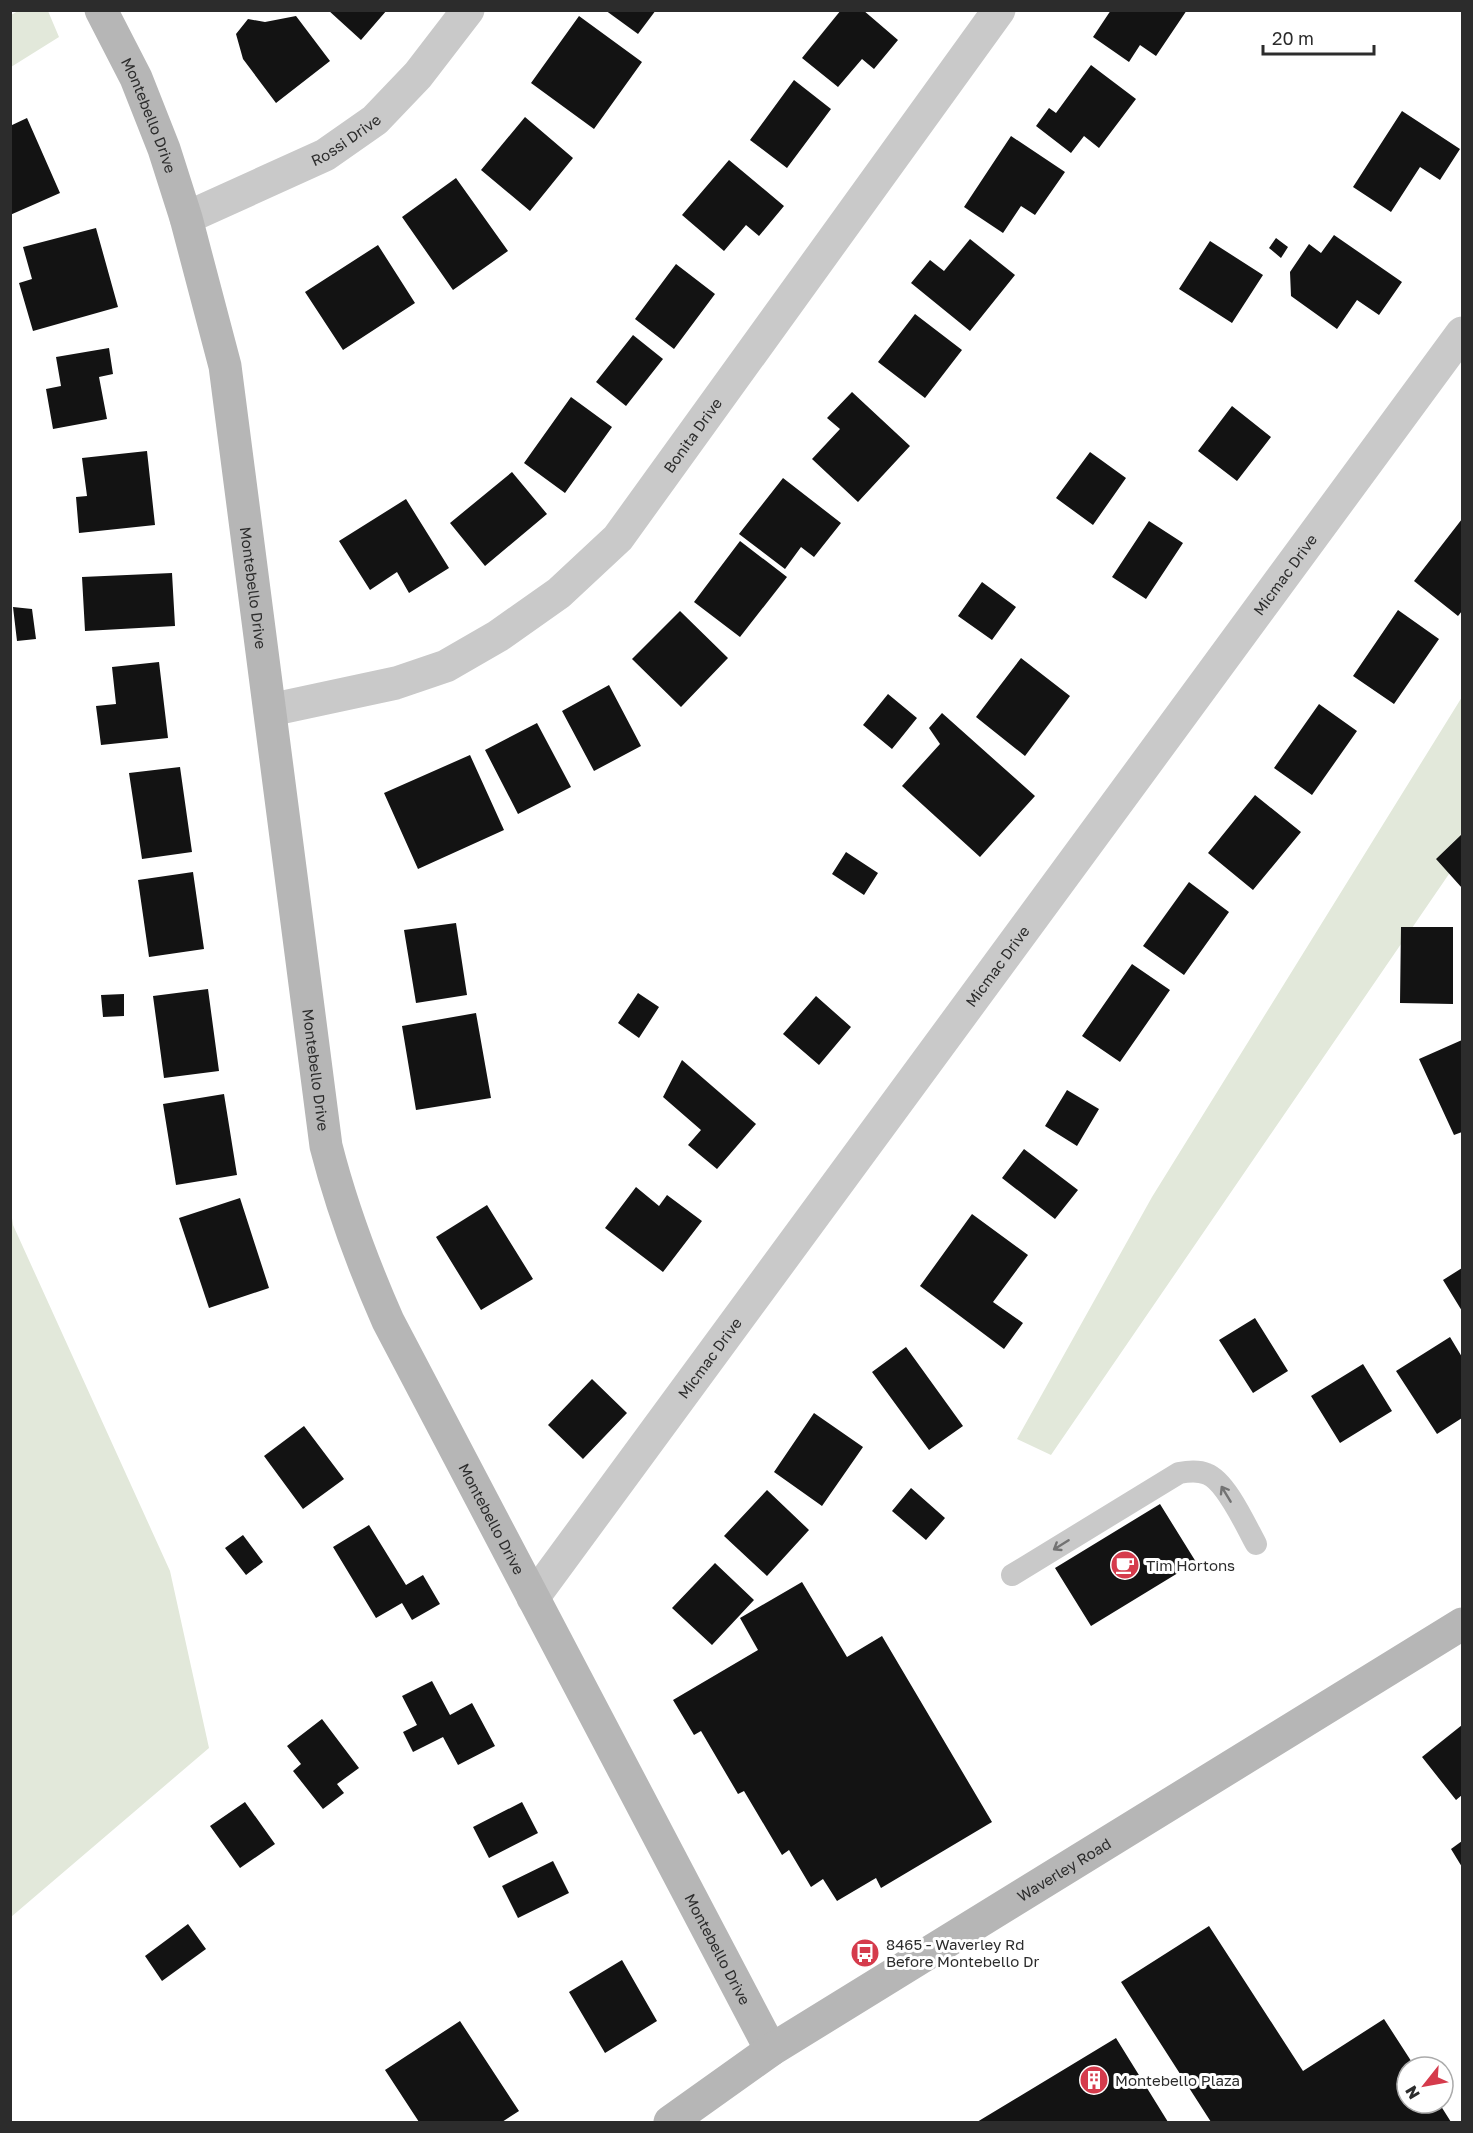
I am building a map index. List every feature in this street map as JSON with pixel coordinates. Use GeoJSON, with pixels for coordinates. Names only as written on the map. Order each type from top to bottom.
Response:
{"type":"FeatureCollection","features":[{"type":"Feature","properties":{"kind":"street","name":"Montebello Drive"},"geometry":{"type":"LineString","coordinates":[[101,10],[136,78],[164,149],[186,218],[225,366],[326,1146],[339,1197],[360,1257],[388,1321],[771,2050]]}},
{"type":"Feature","properties":{"kind":"street","name":"Rossi Drive"},"geometry":{"type":"LineString","coordinates":[[186,218],[325,155],[375,120],[418,75],[468,10]]}},
{"type":"Feature","properties":{"kind":"street","name":"Bonita Drive"},"geometry":{"type":"LineString","coordinates":[[270,710],[396,683],[446,666],[498,636],[560,593],[618,538],[999,10]]}},
{"type":"Feature","properties":{"kind":"street","name":"Micmac Drive"},"geometry":{"type":"LineString","coordinates":[[533,1598],[1462,333]]}},
{"type":"Feature","properties":{"kind":"street","name":"Waverley Road"},"geometry":{"type":"LineString","coordinates":[[670,2122],[771,2050],[1462,1624]]}},
{"type":"Feature","properties":{"kind":"lane"},"geometry":{"type":"LineString","coordinates":[[1012,1575],[1179,1473],[1195,1471],[1210,1475],[1221,1485],[1256,1544]]}},
{"type":"Feature","properties":{"kind":"shaded area"},"geometry":{"type":"Polygon","coordinates":[[[18,11],[48,11],[59,37],[11,67],[11,15],[18,11]]]}},
{"type":"Feature","properties":{"kind":"shaded area"},"geometry":{"type":"Polygon","coordinates":[[[1462,697],[1462,855],[1051,1455],[1017,1439],[1152,1197],[1462,697]]]}},
{"type":"Feature","properties":{"kind":"shaded area"},"geometry":{"type":"Polygon","coordinates":[[[11,1211],[13,1225],[170,1571],[209,1748],[11,1917],[11,1211]]]}},
{"type":"Feature","properties":{"kind":"building"},"geometry":{"type":"Polygon","coordinates":[[[328,10],[387,10],[361,40],[328,10]]]}},
{"type":"Feature","properties":{"kind":"building"},"geometry":{"type":"Polygon","coordinates":[[[605,10],[656,10],[638,34],[605,10]]]}},
{"type":"Feature","properties":{"kind":"building"},"geometry":{"type":"Polygon","coordinates":[[[841,10],[863,10],[898,40],[874,69],[862,59],[838,87],[802,58],[841,10]]]}},
{"type":"Feature","properties":{"kind":"building"},"geometry":{"type":"Polygon","coordinates":[[[1111,10],[1187,10],[1156,56],[1140,45],[1129,62],[1093,37],[1111,10]]]}},
{"type":"Feature","properties":{"kind":"building"},"geometry":{"type":"Polygon","coordinates":[[[296,16],[330,61],[276,103],[243,59],[236,34],[248,19],[265,22],[296,16]]]}},
{"type":"Feature","properties":{"kind":"building"},"geometry":{"type":"Polygon","coordinates":[[[579,16],[642,62],[594,129],[531,83],[579,16]]]}},
{"type":"Feature","properties":{"kind":"building"},"geometry":{"type":"Polygon","coordinates":[[[1091,65],[1136,99],[1099,148],[1084,136],[1071,153],[1036,126],[1049,108],[1056,113],[1091,65]]]}},
{"type":"Feature","properties":{"kind":"building"},"geometry":{"type":"Polygon","coordinates":[[[794,80],[831,109],[787,168],[750,140],[794,80]]]}},
{"type":"Feature","properties":{"kind":"building"},"geometry":{"type":"Polygon","coordinates":[[[1402,111],[1460,149],[1440,180],[1420,167],[1391,212],[1353,187],[1402,111]]]}},
{"type":"Feature","properties":{"kind":"building"},"geometry":{"type":"Polygon","coordinates":[[[525,117],[573,158],[530,211],[481,170],[525,117]]]}},
{"type":"Feature","properties":{"kind":"building"},"geometry":{"type":"Polygon","coordinates":[[[27,118],[60,193],[10,215],[10,126],[27,118]]]}},
{"type":"Feature","properties":{"kind":"building"},"geometry":{"type":"Polygon","coordinates":[[[1011,136],[1065,172],[1035,215],[1021,206],[1003,233],[964,207],[1011,136]]]}},
{"type":"Feature","properties":{"kind":"building"},"geometry":{"type":"Polygon","coordinates":[[[729,160],[784,206],[759,236],[746,225],[724,251],[682,215],[729,160]]]}},
{"type":"Feature","properties":{"kind":"building"},"geometry":{"type":"Polygon","coordinates":[[[456,178],[508,251],[453,290],[402,217],[456,178]]]}},
{"type":"Feature","properties":{"kind":"building"},"geometry":{"type":"Polygon","coordinates":[[[96,228],[118,307],[33,331],[19,283],[32,279],[23,247],[96,228]]]}},
{"type":"Feature","properties":{"kind":"building"},"geometry":{"type":"Polygon","coordinates":[[[1334,235],[1402,282],[1379,315],[1357,300],[1337,329],[1291,296],[1290,272],[1309,244],[1321,253],[1334,235]]]}},
{"type":"Feature","properties":{"kind":"building"},"geometry":{"type":"Polygon","coordinates":[[[1276,238],[1288,247],[1281,258],[1269,248],[1276,238]]]}},
{"type":"Feature","properties":{"kind":"building"},"geometry":{"type":"Polygon","coordinates":[[[970,239],[1015,275],[970,331],[911,283],[930,260],[944,271],[970,239]]]}},
{"type":"Feature","properties":{"kind":"building"},"geometry":{"type":"Polygon","coordinates":[[[1210,241],[1263,275],[1232,323],[1179,289],[1210,241]]]}},
{"type":"Feature","properties":{"kind":"building"},"geometry":{"type":"Polygon","coordinates":[[[378,245],[415,303],[343,350],[305,292],[378,245]]]}},
{"type":"Feature","properties":{"kind":"building"},"geometry":{"type":"Polygon","coordinates":[[[676,264],[715,294],[674,349],[635,319],[676,264]]]}},
{"type":"Feature","properties":{"kind":"building"},"geometry":{"type":"Polygon","coordinates":[[[915,314],[962,350],[925,398],[878,362],[915,314]]]}},
{"type":"Feature","properties":{"kind":"building"},"geometry":{"type":"Polygon","coordinates":[[[633,335],[663,359],[626,406],[596,382],[633,335]]]}},
{"type":"Feature","properties":{"kind":"building"},"geometry":{"type":"Polygon","coordinates":[[[109,348],[113,374],[99,377],[107,419],[53,429],[46,389],[61,386],[56,357],[109,348]]]}},
{"type":"Feature","properties":{"kind":"building"},"geometry":{"type":"Polygon","coordinates":[[[852,392],[910,446],[858,502],[812,459],[840,429],[827,418],[852,392]]]}},
{"type":"Feature","properties":{"kind":"building"},"geometry":{"type":"Polygon","coordinates":[[[571,397],[612,427],[565,493],[524,463],[571,397]]]}},
{"type":"Feature","properties":{"kind":"building"},"geometry":{"type":"Polygon","coordinates":[[[1232,406],[1271,437],[1237,481],[1198,451],[1232,406]]]}},
{"type":"Feature","properties":{"kind":"building"},"geometry":{"type":"Polygon","coordinates":[[[147,451],[155,525],[79,533],[76,497],[87,496],[82,458],[147,451]]]}},
{"type":"Feature","properties":{"kind":"building"},"geometry":{"type":"Polygon","coordinates":[[[1090,452],[1126,478],[1093,525],[1056,498],[1090,452]]]}},
{"type":"Feature","properties":{"kind":"building"},"geometry":{"type":"Polygon","coordinates":[[[512,472],[547,514],[485,566],[450,523],[512,472]]]}},
{"type":"Feature","properties":{"kind":"building"},"geometry":{"type":"Polygon","coordinates":[[[783,478],[841,523],[814,557],[801,547],[785,569],[739,534],[783,478]]]}},
{"type":"Feature","properties":{"kind":"building"},"geometry":{"type":"Polygon","coordinates":[[[406,499],[449,568],[409,593],[397,572],[370,590],[339,541],[406,499]]]}},
{"type":"Feature","properties":{"kind":"building"},"geometry":{"type":"Polygon","coordinates":[[[1462,519],[1462,611],[1458,616],[1414,581],[1462,519]]]}},
{"type":"Feature","properties":{"kind":"building"},"geometry":{"type":"Polygon","coordinates":[[[1149,521],[1183,543],[1146,599],[1112,577],[1149,521]]]}},
{"type":"Feature","properties":{"kind":"building"},"geometry":{"type":"Polygon","coordinates":[[[740,541],[787,577],[740,637],[694,602],[740,541]]]}},
{"type":"Feature","properties":{"kind":"building"},"geometry":{"type":"Polygon","coordinates":[[[172,573],[175,626],[85,631],[82,577],[172,573]]]}},
{"type":"Feature","properties":{"kind":"building"},"geometry":{"type":"Polygon","coordinates":[[[982,582],[1016,607],[992,640],[958,616],[982,582]]]}},
{"type":"Feature","properties":{"kind":"building"},"geometry":{"type":"Polygon","coordinates":[[[13,607],[32,609],[36,639],[17,641],[13,607]]]}},
{"type":"Feature","properties":{"kind":"building"},"geometry":{"type":"Polygon","coordinates":[[[1398,610],[1439,639],[1394,704],[1353,676],[1398,610]]]}},
{"type":"Feature","properties":{"kind":"building"},"geometry":{"type":"Polygon","coordinates":[[[680,611],[728,658],[681,707],[632,659],[680,611]]]}},
{"type":"Feature","properties":{"kind":"building"},"geometry":{"type":"Polygon","coordinates":[[[1021,658],[1070,696],[1025,756],[976,717],[1021,658]]]}},
{"type":"Feature","properties":{"kind":"building"},"geometry":{"type":"Polygon","coordinates":[[[159,662],[168,738],[101,745],[96,706],[116,704],[112,667],[159,662]]]}},
{"type":"Feature","properties":{"kind":"building"},"geometry":{"type":"Polygon","coordinates":[[[609,685],[641,746],[594,771],[562,711],[609,685]]]}},
{"type":"Feature","properties":{"kind":"building"},"geometry":{"type":"Polygon","coordinates":[[[888,694],[917,718],[892,749],[863,725],[888,694]]]}},
{"type":"Feature","properties":{"kind":"building"},"geometry":{"type":"Polygon","coordinates":[[[1319,704],[1357,731],[1312,795],[1274,768],[1319,704]]]}},
{"type":"Feature","properties":{"kind":"building"},"geometry":{"type":"Polygon","coordinates":[[[942,713],[1035,796],[980,857],[902,786],[940,744],[929,728],[942,713]]]}},
{"type":"Feature","properties":{"kind":"building"},"geometry":{"type":"Polygon","coordinates":[[[537,723],[571,787],[518,814],[485,750],[537,723]]]}},
{"type":"Feature","properties":{"kind":"building"},"geometry":{"type":"Polygon","coordinates":[[[470,755],[504,830],[418,869],[384,793],[470,755]]]}},
{"type":"Feature","properties":{"kind":"building"},"geometry":{"type":"Polygon","coordinates":[[[180,767],[192,852],[142,859],[129,773],[180,767]]]}},
{"type":"Feature","properties":{"kind":"building"},"geometry":{"type":"Polygon","coordinates":[[[1255,795],[1301,832],[1253,890],[1208,853],[1255,795]]]}},
{"type":"Feature","properties":{"kind":"building"},"geometry":{"type":"Polygon","coordinates":[[[1462,834],[1462,888],[1436,859],[1462,834]]]}},
{"type":"Feature","properties":{"kind":"building"},"geometry":{"type":"Polygon","coordinates":[[[846,852],[878,873],[864,895],[832,874],[846,852]]]}},
{"type":"Feature","properties":{"kind":"building"},"geometry":{"type":"Polygon","coordinates":[[[193,872],[204,949],[149,957],[138,880],[193,872]]]}},
{"type":"Feature","properties":{"kind":"building"},"geometry":{"type":"Polygon","coordinates":[[[1189,882],[1229,912],[1184,975],[1143,946],[1189,882]]]}},
{"type":"Feature","properties":{"kind":"building"},"geometry":{"type":"Polygon","coordinates":[[[456,923],[467,995],[416,1003],[404,930],[456,923]]]}},
{"type":"Feature","properties":{"kind":"building"},"geometry":{"type":"Polygon","coordinates":[[[1401,927],[1453,927],[1453,1004],[1400,1003],[1401,927]]]}},
{"type":"Feature","properties":{"kind":"building"},"geometry":{"type":"Polygon","coordinates":[[[1132,964],[1170,990],[1120,1062],[1082,1036],[1132,964]]]}},
{"type":"Feature","properties":{"kind":"building"},"geometry":{"type":"Polygon","coordinates":[[[208,989],[219,1071],[164,1078],[153,996],[208,989]]]}},
{"type":"Feature","properties":{"kind":"building"},"geometry":{"type":"Polygon","coordinates":[[[638,993],[659,1007],[639,1038],[618,1023],[638,993]]]}},
{"type":"Feature","properties":{"kind":"building"},"geometry":{"type":"Polygon","coordinates":[[[124,994],[124,1016],[103,1017],[101,995],[124,994]]]}},
{"type":"Feature","properties":{"kind":"building"},"geometry":{"type":"Polygon","coordinates":[[[816,996],[851,1027],[819,1065],[783,1034],[816,996]]]}},
{"type":"Feature","properties":{"kind":"building"},"geometry":{"type":"Polygon","coordinates":[[[476,1013],[491,1098],[416,1110],[402,1026],[476,1013]]]}},
{"type":"Feature","properties":{"kind":"building"},"geometry":{"type":"Polygon","coordinates":[[[1462,1040],[1462,1132],[1454,1135],[1419,1059],[1462,1040]]]}},
{"type":"Feature","properties":{"kind":"building"},"geometry":{"type":"Polygon","coordinates":[[[682,1060],[756,1124],[717,1169],[688,1145],[701,1130],[663,1097],[682,1060]]]}},
{"type":"Feature","properties":{"kind":"building"},"geometry":{"type":"Polygon","coordinates":[[[1067,1090],[1099,1109],[1077,1146],[1045,1126],[1067,1090]]]}},
{"type":"Feature","properties":{"kind":"building"},"geometry":{"type":"Polygon","coordinates":[[[224,1094],[237,1175],[176,1185],[163,1104],[224,1094]]]}},
{"type":"Feature","properties":{"kind":"building"},"geometry":{"type":"Polygon","coordinates":[[[1024,1149],[1078,1190],[1055,1219],[1002,1178],[1024,1149]]]}},
{"type":"Feature","properties":{"kind":"building"},"geometry":{"type":"Polygon","coordinates":[[[636,1187],[659,1206],[667,1195],[702,1221],[663,1272],[605,1228],[636,1187]]]}},
{"type":"Feature","properties":{"kind":"building"},"geometry":{"type":"Polygon","coordinates":[[[240,1198],[269,1288],[209,1308],[179,1218],[240,1198]]]}},
{"type":"Feature","properties":{"kind":"building"},"geometry":{"type":"Polygon","coordinates":[[[487,1205],[533,1279],[481,1310],[436,1237],[487,1205]]]}},
{"type":"Feature","properties":{"kind":"building"},"geometry":{"type":"Polygon","coordinates":[[[972,1214],[1028,1255],[993,1302],[1023,1323],[1004,1349],[920,1286],[972,1214]]]}},
{"type":"Feature","properties":{"kind":"building"},"geometry":{"type":"Polygon","coordinates":[[[1462,1268],[1462,1311],[1443,1280],[1462,1268]]]}},
{"type":"Feature","properties":{"kind":"building"},"geometry":{"type":"Polygon","coordinates":[[[1255,1318],[1288,1371],[1253,1393],[1219,1340],[1255,1318]]]}},
{"type":"Feature","properties":{"kind":"building"},"geometry":{"type":"Polygon","coordinates":[[[1450,1337],[1462,1357],[1462,1418],[1437,1434],[1396,1371],[1450,1337]]]}},
{"type":"Feature","properties":{"kind":"building"},"geometry":{"type":"Polygon","coordinates":[[[906,1347],[963,1426],[929,1450],[872,1372],[906,1347]]]}},
{"type":"Feature","properties":{"kind":"building"},"geometry":{"type":"Polygon","coordinates":[[[1363,1364],[1392,1411],[1340,1443],[1311,1396],[1363,1364]]]}},
{"type":"Feature","properties":{"kind":"building"},"geometry":{"type":"Polygon","coordinates":[[[592,1379],[627,1413],[583,1459],[548,1425],[592,1379]]]}},
{"type":"Feature","properties":{"kind":"building"},"geometry":{"type":"Polygon","coordinates":[[[814,1413],[863,1447],[822,1506],[774,1472],[814,1413]]]}},
{"type":"Feature","properties":{"kind":"building"},"geometry":{"type":"Polygon","coordinates":[[[304,1426],[344,1479],[303,1509],[264,1456],[304,1426]]]}},
{"type":"Feature","properties":{"kind":"building"},"geometry":{"type":"Polygon","coordinates":[[[911,1488],[945,1518],[926,1540],[892,1511],[911,1488]]]}},
{"type":"Feature","properties":{"kind":"building"},"geometry":{"type":"Polygon","coordinates":[[[767,1490],[809,1530],[767,1576],[724,1536],[767,1490]]]}},
{"type":"Feature","properties":{"kind":"building","name":"Tim Hortons"},"geometry":{"type":"Polygon","coordinates":[[[1160,1504],[1196,1562],[1091,1626],[1055,1568],[1160,1504]]]}},
{"type":"Feature","properties":{"kind":"building"},"geometry":{"type":"Polygon","coordinates":[[[369,1525],[406,1585],[423,1575],[440,1604],[412,1620],[402,1603],[376,1618],[333,1547],[369,1525]]]}},
{"type":"Feature","properties":{"kind":"building"},"geometry":{"type":"Polygon","coordinates":[[[243,1535],[263,1562],[246,1575],[225,1548],[243,1535]]]}},
{"type":"Feature","properties":{"kind":"building"},"geometry":{"type":"Polygon","coordinates":[[[715,1563],[754,1600],[712,1645],[672,1608],[715,1563]]]}},
{"type":"Feature","properties":{"kind":"building"},"geometry":{"type":"Polygon","coordinates":[[[802,1582],[847,1657],[882,1636],[992,1822],[881,1888],[876,1878],[837,1901],[823,1879],[811,1887],[789,1850],[782,1855],[744,1791],[738,1794],[701,1731],[694,1735],[673,1700],[758,1650],[740,1618],[802,1582]]]}},
{"type":"Feature","properties":{"kind":"building"},"geometry":{"type":"Polygon","coordinates":[[[432,1681],[450,1715],[472,1703],[495,1746],[458,1765],[443,1737],[413,1752],[403,1732],[417,1725],[402,1696],[432,1681]]]}},
{"type":"Feature","properties":{"kind":"building"},"geometry":{"type":"Polygon","coordinates":[[[322,1719],[359,1768],[337,1784],[344,1793],[323,1809],[293,1771],[301,1764],[287,1746],[322,1719]]]}},
{"type":"Feature","properties":{"kind":"building"},"geometry":{"type":"Polygon","coordinates":[[[1462,1725],[1462,1795],[1456,1800],[1422,1757],[1462,1725]]]}},
{"type":"Feature","properties":{"kind":"building"},"geometry":{"type":"Polygon","coordinates":[[[245,1802],[275,1844],[240,1868],[210,1826],[245,1802]]]}},
{"type":"Feature","properties":{"kind":"building"},"geometry":{"type":"Polygon","coordinates":[[[522,1802],[538,1833],[489,1858],[473,1827],[522,1802]]]}},
{"type":"Feature","properties":{"kind":"building"},"geometry":{"type":"Polygon","coordinates":[[[1462,1841],[1462,1867],[1451,1849],[1462,1841]]]}},
{"type":"Feature","properties":{"kind":"building"},"geometry":{"type":"Polygon","coordinates":[[[553,1861],[569,1893],[518,1918],[502,1886],[553,1861]]]}},
{"type":"Feature","properties":{"kind":"building"},"geometry":{"type":"Polygon","coordinates":[[[188,1924],[206,1949],[162,1981],[145,1956],[188,1924]]]}},
{"type":"Feature","properties":{"kind":"building"},"geometry":{"type":"Polygon","coordinates":[[[1209,1926],[1303,2071],[1384,2019],[1407,2055],[1395,2055],[1395,2115],[1447,2115],[1451,2122],[1211,2122],[1121,1982],[1209,1926]]]}},
{"type":"Feature","properties":{"kind":"building"},"geometry":{"type":"Polygon","coordinates":[[[622,1960],[657,2021],[605,2053],[569,1992],[622,1960]]]}},
{"type":"Feature","properties":{"kind":"building"},"geometry":{"type":"Polygon","coordinates":[[[460,2021],[519,2111],[502,2122],[419,2122],[385,2070],[460,2021]]]}},
{"type":"Feature","properties":{"kind":"building","name":"Montebello Plaza"},"geometry":{"type":"Polygon","coordinates":[[[1116,2038],[1168,2122],[977,2122],[1116,2038]]]}},
{"type":"Feature","properties":{"kind":"place","name":"Tim Hortons"},"geometry":{"type":"Point","coordinates":[1125,1565]}},
{"type":"Feature","properties":{"kind":"place","name":"8465 - Waverley Rd Before Montebello Dr"},"geometry":{"type":"Point","coordinates":[865,1953]}},
{"type":"Feature","properties":{"kind":"place","name":"Montebello Plaza"},"geometry":{"type":"Point","coordinates":[1094,2080]}}]}
